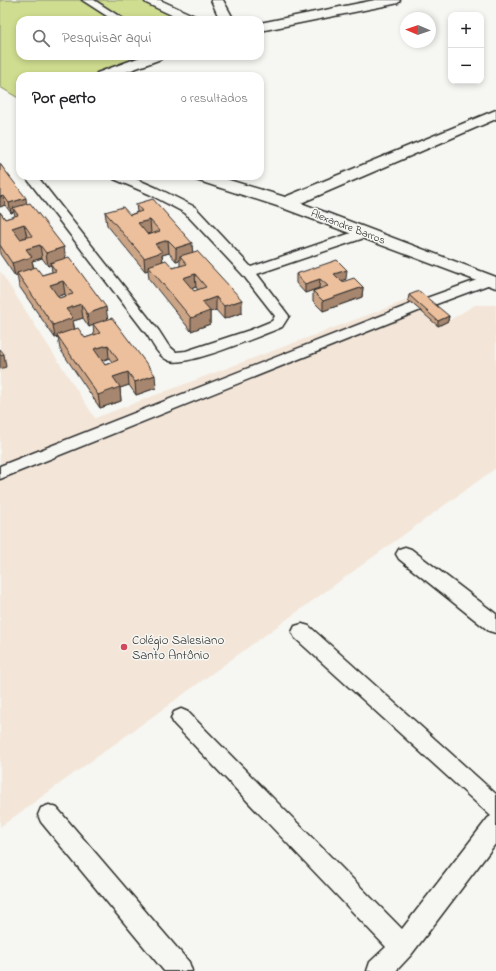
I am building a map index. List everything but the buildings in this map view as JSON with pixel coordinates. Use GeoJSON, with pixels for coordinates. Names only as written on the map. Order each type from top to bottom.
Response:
{"type":"FeatureCollection","features":[{"type":"Feature","properties":{"kind":"street"},"geometry":{"type":"LineString","coordinates":[[150,0],[184,16]]}},
{"type":"Feature","properties":{"kind":"street"},"geometry":{"type":"LineString","coordinates":[[217,0],[225,16]]}},
{"type":"Feature","properties":{"kind":"street"},"geometry":{"type":"LineString","coordinates":[[264,26],[394,0]]}},
{"type":"Feature","properties":{"kind":"street"},"geometry":{"type":"LineString","coordinates":[[113,72],[145,60]]}},
{"type":"Feature","properties":{"kind":"street"},"geometry":{"type":"LineString","coordinates":[[286,203],[496,114]]}},
{"type":"Feature","properties":{"kind":"street","name":"Alexandre Barros"},"geometry":{"type":"LineString","coordinates":[[212,180],[286,203],[492,281]]}},
{"type":"Feature","properties":{"kind":"lane"},"geometry":{"type":"LineString","coordinates":[[87,0],[113,16]]}},
{"type":"Feature","properties":{"kind":"lane"},"geometry":{"type":"LineString","coordinates":[[34,180],[154,334],[162,348],[173,357],[187,356],[277,324],[282,316],[248,272],[190,210],[154,191],[128,180]]}},
{"type":"Feature","properties":{"kind":"lane"},"geometry":{"type":"LineString","coordinates":[[248,272],[365,233]]}},
{"type":"Feature","properties":{"kind":"lane"},"geometry":{"type":"LineString","coordinates":[[0,473],[421,305],[492,281]]}},
{"type":"Feature","properties":{"kind":"lane"},"geometry":{"type":"LineString","coordinates":[[405,554],[496,625]]}},
{"type":"Feature","properties":{"kind":"lane"},"geometry":{"type":"LineString","coordinates":[[302,632],[496,808]]}},
{"type":"Feature","properties":{"kind":"lane"},"geometry":{"type":"LineString","coordinates":[[181,718],[403,947]]}},
{"type":"Feature","properties":{"kind":"lane"},"geometry":{"type":"LineString","coordinates":[[49,815],[180,971]]}},
{"type":"Feature","properties":{"kind":"lane"},"geometry":{"type":"LineString","coordinates":[[379,971],[403,947],[496,825]]}},
{"type":"Feature","properties":{"kind":"shaded area","name":"Colégio Salesiano Santo Antônio"},"geometry":{"type":"Polygon","coordinates":[[[0,271],[95,418],[418,296],[448,321],[475,305],[496,305],[496,468],[0,827],[0,271]]]}},
{"type":"Feature","properties":{"kind":"green space"},"geometry":{"type":"Polygon","coordinates":[[[0,0],[140,0],[174,16],[16,16],[16,60],[139,60],[105,72],[16,72],[16,97],[0,87],[0,0]]]}},
{"type":"Feature","properties":{"kind":"place","name":"Colégio Salesiano Santo Antônio"},"geometry":{"type":"Point","coordinates":[124,647]}}]}
